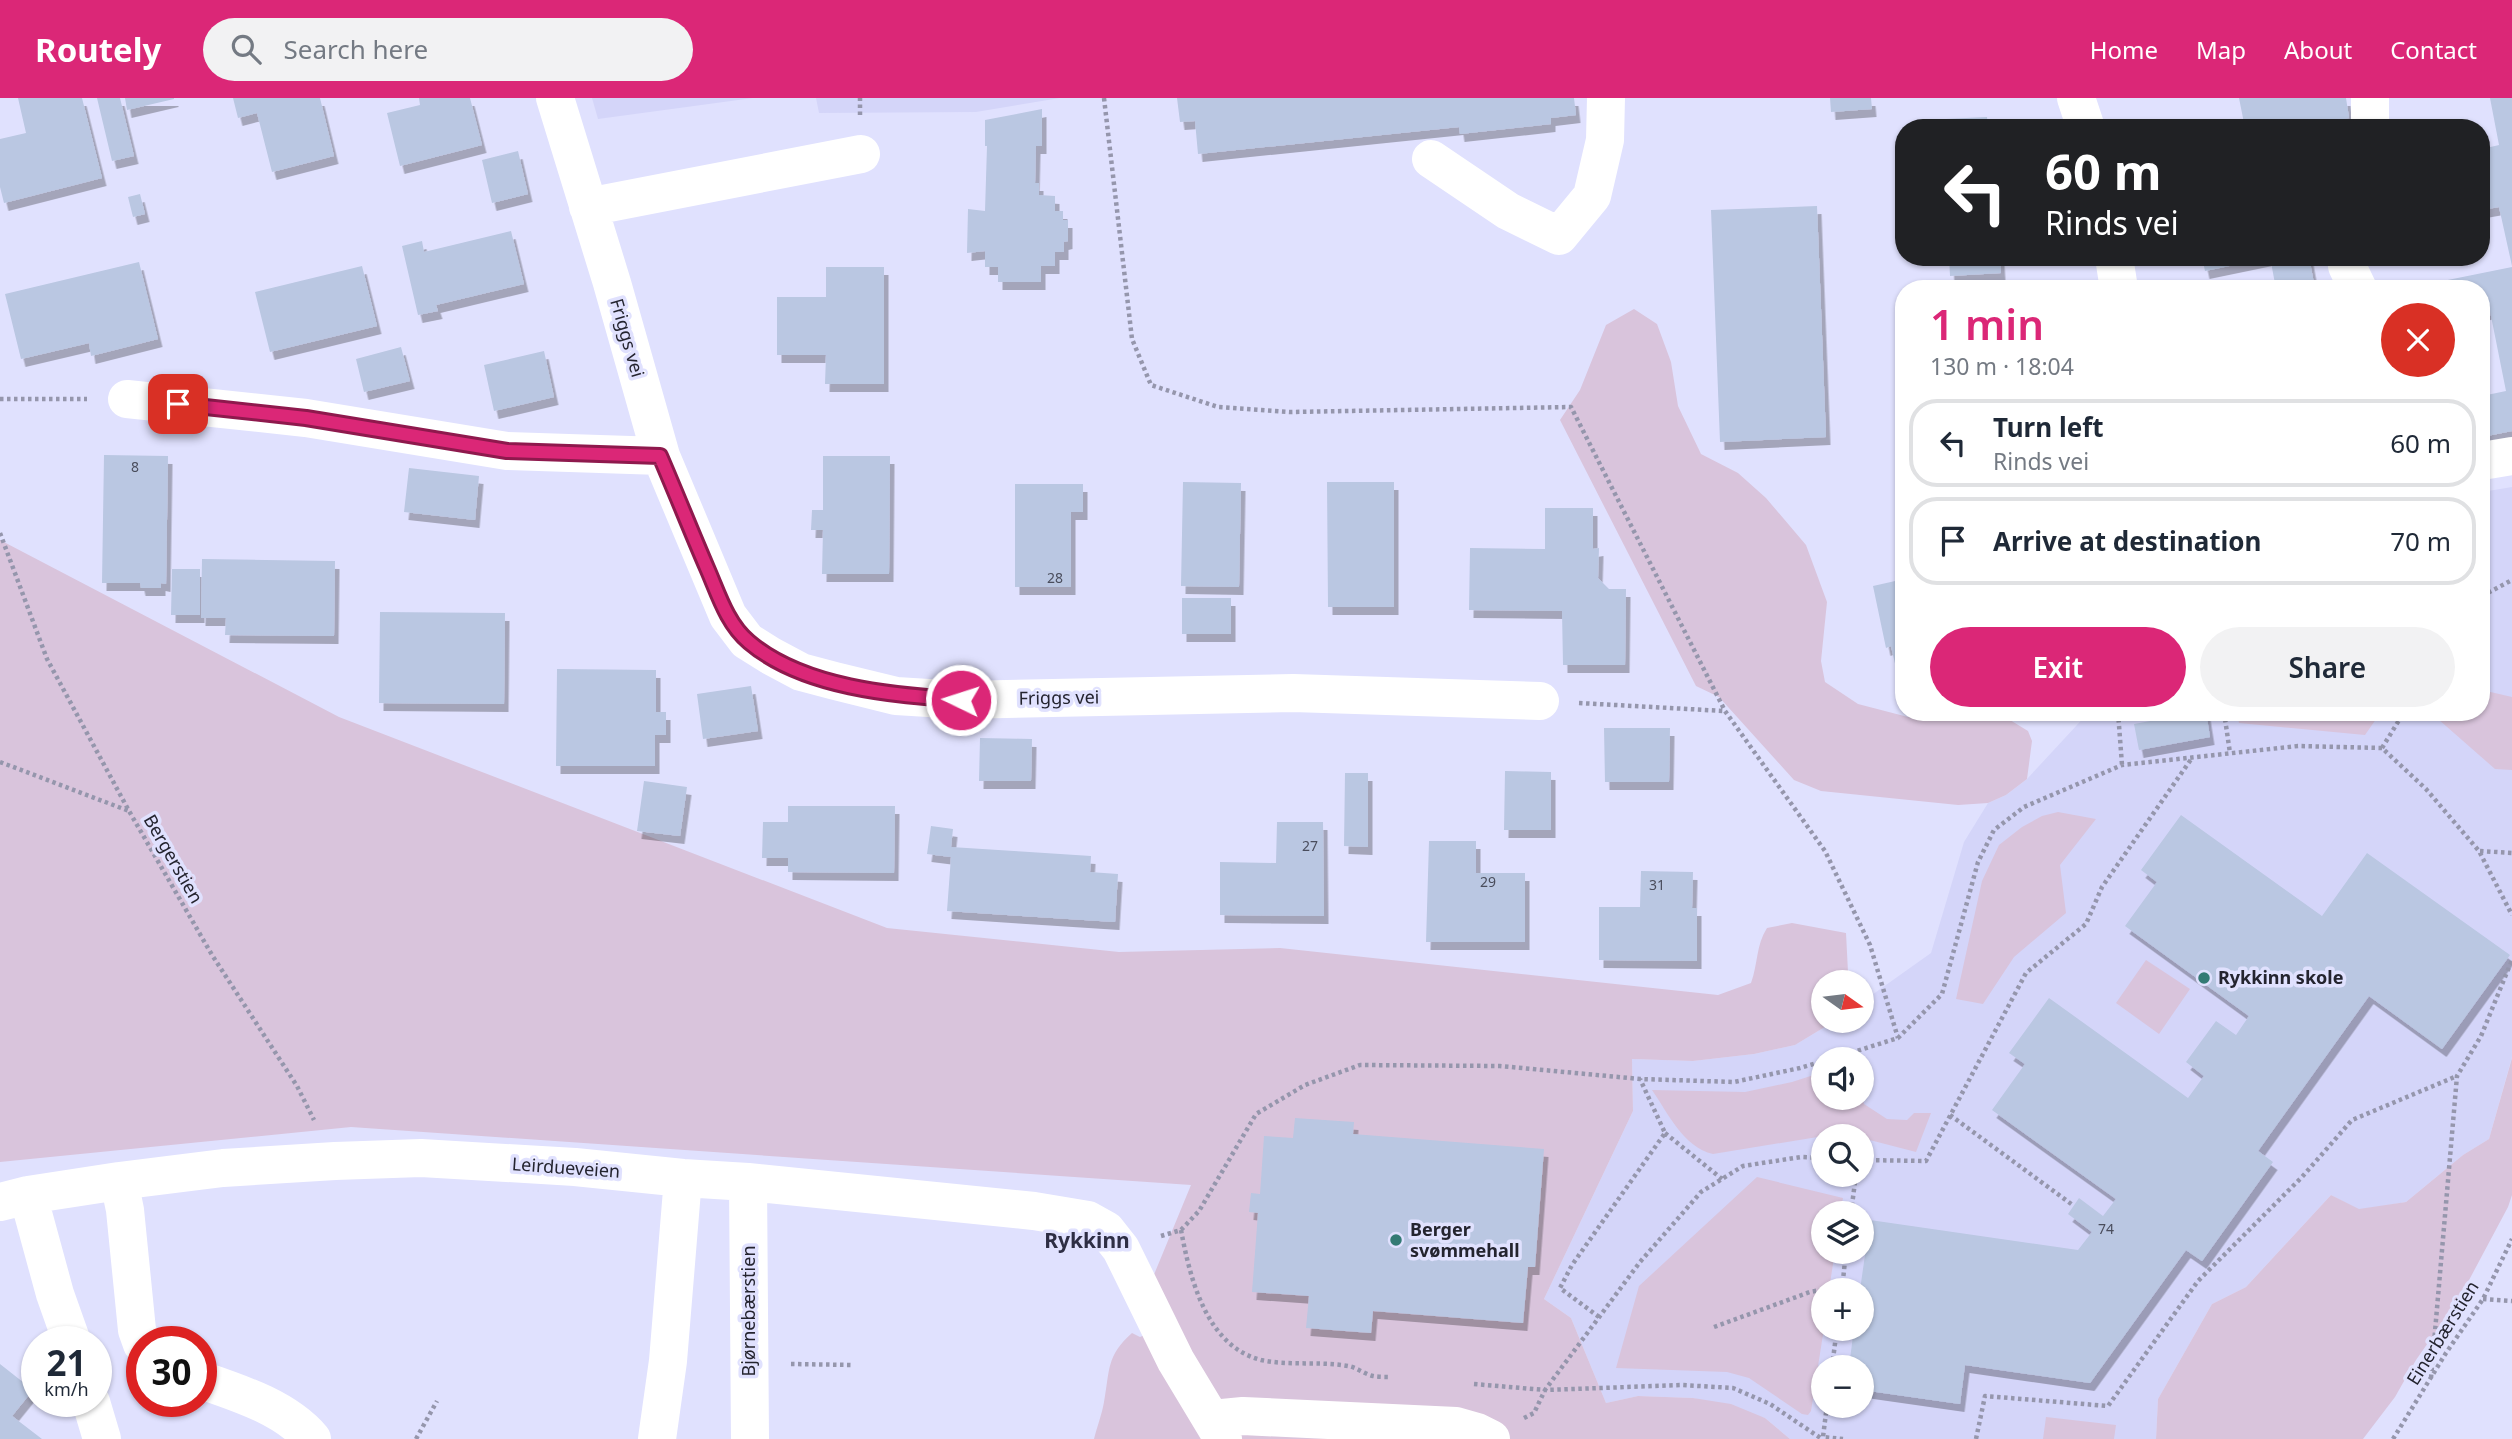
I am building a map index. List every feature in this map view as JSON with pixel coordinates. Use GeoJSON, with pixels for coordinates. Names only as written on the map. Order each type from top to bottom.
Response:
{"type":"FeatureCollection","features":[{"type":"Feature","properties":{"kind":"street","name":"Friggs vei"},"geometry":{"type":"LineString","coordinates":[[555,98],[660,456],[722,603],[747,641],[771,656],[801,671],[896,696],[961,700],[1293,693],[1540,701]]}},
{"type":"Feature","properties":{"kind":"street"},"geometry":{"type":"LineString","coordinates":[[1431,159],[1508,211],[1559,236],[1592,196],[1605,140],[1606,98]]}},
{"type":"Feature","properties":{"kind":"street"},"geometry":{"type":"LineString","coordinates":[[2076,98],[2083,119]]}},
{"type":"Feature","properties":{"kind":"street"},"geometry":{"type":"LineString","coordinates":[[2370,98],[2370,119]]}},
{"type":"Feature","properties":{"kind":"street"},"geometry":{"type":"LineString","coordinates":[[588,206],[861,154]]}},
{"type":"Feature","properties":{"kind":"street"},"geometry":{"type":"LineString","coordinates":[[127,398],[306,418],[507,451],[660,456]]}},
{"type":"Feature","properties":{"kind":"street"},"geometry":{"type":"LineString","coordinates":[[2490,460],[2512,456]]}},
{"type":"Feature","properties":{"kind":"street","name":"Leirdueveien"},"geometry":{"type":"LineString","coordinates":[[14,1198],[223,1168],[421,1158],[575,1167],[748,1182],[1034,1211],[1088,1220],[1106,1230],[1121,1249],[1176,1361],[1217,1429]]}},
{"type":"Feature","properties":{"kind":"street"},"geometry":{"type":"LineString","coordinates":[[657,1439],[668,1361],[683,1178]]}},
{"type":"Feature","properties":{"kind":"street"},"geometry":{"type":"LineString","coordinates":[[119,1181],[125,1209],[137,1326]]}},
{"type":"Feature","properties":{"kind":"street","name":"Bjørnebærstien"},"geometry":{"type":"LineString","coordinates":[[748,1182],[750,1439]]}},
{"type":"Feature","properties":{"kind":"street"},"geometry":{"type":"LineString","coordinates":[[14,1198],[66,1326]]}},
{"type":"Feature","properties":{"kind":"street"},"geometry":{"type":"LineString","coordinates":[[217,1386],[275,1410],[303,1428],[312,1439]]}},
{"type":"Feature","properties":{"kind":"street"},"geometry":{"type":"LineString","coordinates":[[1217,1429],[1243,1416],[1456,1426],[1490,1438]]}},
{"type":"Feature","properties":{"kind":"street"},"geometry":{"type":"LineString","coordinates":[[95,1417],[102,1439]]}},
{"type":"Feature","properties":{"kind":"path"},"geometry":{"type":"LineString","coordinates":[[1104,98],[1132,339],[1151,385],[1219,407],[1290,412],[1570,407],[1725,711],[1825,852],[1870,945],[1898,1038]]}},
{"type":"Feature","properties":{"kind":"path"},"geometry":{"type":"LineString","coordinates":[[0,399],[127,398]]}},
{"type":"Feature","properties":{"kind":"path","name":"Bergerstien"},"geometry":{"type":"LineString","coordinates":[[0,533],[47,659],[129,811],[212,955],[297,1086],[335,1161]]}},
{"type":"Feature","properties":{"kind":"path"},"geometry":{"type":"LineString","coordinates":[[2490,592],[2512,580]]}},
{"type":"Feature","properties":{"kind":"path"},"geometry":{"type":"LineString","coordinates":[[1540,701],[1725,711]]}},
{"type":"Feature","properties":{"kind":"path"},"geometry":{"type":"LineString","coordinates":[[2119,721],[2122,765]]}},
{"type":"Feature","properties":{"kind":"path"},"geometry":{"type":"LineString","coordinates":[[2225,721],[2230,753]]}},
{"type":"Feature","properties":{"kind":"path"},"geometry":{"type":"LineString","coordinates":[[2382,748],[2398,721]]}},
{"type":"Feature","properties":{"kind":"path"},"geometry":{"type":"LineString","coordinates":[[1869,1047],[1898,1038],[1942,994],[1978,862],[1994,830],[2024,807],[2122,765],[2298,746],[2382,748],[2426,789],[2479,851],[2512,915]]}},
{"type":"Feature","properties":{"kind":"path"},"geometry":{"type":"LineString","coordinates":[[1874,1160],[1926,1161],[2026,973],[2086,924],[2102,887],[2193,757]]}},
{"type":"Feature","properties":{"kind":"path"},"geometry":{"type":"LineString","coordinates":[[0,762],[129,811]]}},
{"type":"Feature","properties":{"kind":"path"},"geometry":{"type":"LineString","coordinates":[[2479,851],[2512,853]]}},
{"type":"Feature","properties":{"kind":"path"},"geometry":{"type":"LineString","coordinates":[[2431,1378],[2457,1076],[2482,1036],[2512,960]]}},
{"type":"Feature","properties":{"kind":"path"},"geometry":{"type":"LineString","coordinates":[[1121,1249],[1181,1230],[1199,1211],[1256,1114],[1305,1085],[1360,1065],[1500,1066],[1640,1079],[1734,1082],[1811,1065]]}},
{"type":"Feature","properties":{"kind":"path"},"geometry":{"type":"LineString","coordinates":[[1976,1439],[1984,1396],[2108,1405],[2198,1281],[2302,1177],[2352,1120],[2457,1076]]}},
{"type":"Feature","properties":{"kind":"path"},"geometry":{"type":"LineString","coordinates":[[1640,1079],[1665,1133],[1722,1179]]}},
{"type":"Feature","properties":{"kind":"path"},"geometry":{"type":"LineString","coordinates":[[1950,1115],[2074,1206]]}},
{"type":"Feature","properties":{"kind":"path"},"geometry":{"type":"LineString","coordinates":[[1599,1317],[1560,1288],[1572,1265],[1665,1133]]}},
{"type":"Feature","properties":{"kind":"path"},"geometry":{"type":"LineString","coordinates":[[1490,1438],[1534,1413],[1545,1390],[1640,1262],[1701,1192],[1743,1166],[1811,1157]]}},
{"type":"Feature","properties":{"kind":"path"},"geometry":{"type":"LineString","coordinates":[[1181,1230],[1189,1273],[1205,1310],[1217,1330],[1238,1350],[1263,1360],[1350,1366],[1372,1376],[1400,1378]]}},
{"type":"Feature","properties":{"kind":"path","name":"Einerbærstien"},"geometry":{"type":"LineString","coordinates":[[2393,1439],[2483,1299],[2512,1239]]}},
{"type":"Feature","properties":{"kind":"path"},"geometry":{"type":"LineString","coordinates":[[1714,1327],[1811,1292]]}},
{"type":"Feature","properties":{"kind":"path"},"geometry":{"type":"LineString","coordinates":[[2483,1299],[2512,1301]]}},
{"type":"Feature","properties":{"kind":"path"},"geometry":{"type":"LineString","coordinates":[[748,1363],[853,1365]]}},
{"type":"Feature","properties":{"kind":"path"},"geometry":{"type":"LineString","coordinates":[[1469,1384],[1545,1390],[1682,1385],[1733,1388],[1770,1404],[1822,1438],[1843,1439]]}},
{"type":"Feature","properties":{"kind":"path"},"geometry":{"type":"LineString","coordinates":[[416,1439],[437,1401]]}},
{"type":"Feature","properties":{"kind":"path"},"geometry":{"type":"LineString","coordinates":[[1822,1438],[1825,1418]]}},
{"type":"Feature","properties":{"kind":"shaded area"},"geometry":{"type":"Polygon","coordinates":[[[592,98],[753,98],[598,119],[592,98]]]}},
{"type":"Feature","properties":{"kind":"shaded area"},"geometry":{"type":"Polygon","coordinates":[[[816,98],[1060,98],[976,112],[819,113],[816,98]]]}},
{"type":"Feature","properties":{"kind":"shaded area"},"geometry":{"type":"Polygon","coordinates":[[[1634,309],[1657,324],[1671,362],[1678,406],[1701,454],[1738,473],[1766,498],[1806,545],[1827,602],[1821,661],[1825,682],[1858,704],[1895,714],[1895,721],[2012,721],[2028,731],[2032,741],[2027,779],[2006,795],[1988,803],[1958,805],[1821,791],[1794,780],[1719,697],[1696,686],[1560,420],[1580,390],[1606,325],[1634,309]]]}},
{"type":"Feature","properties":{"kind":"shaded area","name":"Rykkinn skole"},"geometry":{"type":"Polygon","coordinates":[[[2512,487],[2512,1057],[2489,1139],[2463,1155],[2406,1202],[2359,1210],[2331,1195],[2246,1287],[2212,1304],[2158,1399],[2156,1439],[1790,1439],[1765,1418],[1693,1398],[1638,1396],[1606,1403],[1571,1318],[1544,1299],[1633,1111],[1632,1059],[1693,1061],[1754,1054],[1795,1045],[1815,1033],[1874,1033],[1874,993],[1931,953],[1964,842],[1988,803],[2006,795],[2027,779],[2081,721],[2490,721],[2490,491],[2512,487]]]}},
{"type":"Feature","properties":{"kind":"shaded area"},"geometry":{"type":"Polygon","coordinates":[[[0,540],[339,717],[887,928],[1119,952],[1280,948],[1718,995],[1751,983],[1761,941],[1767,928],[1792,923],[1846,933],[1848,970],[1811,970],[1811,1033],[1815,1033],[1795,1045],[1754,1054],[1693,1061],[1632,1059],[1633,1111],[1544,1299],[1571,1318],[1606,1403],[1638,1396],[1693,1398],[1731,1404],[1765,1418],[1790,1439],[1094,1439],[1111,1364],[1118,1349],[1132,1333],[1140,1337],[1177,1321],[1153,1277],[1191,1185],[351,1127],[0,1162],[0,540]]]}},
{"type":"Feature","properties":{"kind":"shaded area"},"geometry":{"type":"Polygon","coordinates":[[[2490,692],[2512,697],[2512,770],[2495,769],[2440,721],[2490,721],[2490,692]]]}},
{"type":"Feature","properties":{"kind":"shaded area"},"geometry":{"type":"Polygon","coordinates":[[[2239,721],[2375,721],[2365,735],[2239,721]]]}},
{"type":"Feature","properties":{"kind":"shaded area"},"geometry":{"type":"Polygon","coordinates":[[[2058,812],[2096,819],[2060,865],[2066,913],[2014,957],[1983,1004],[1956,999],[1982,881],[1999,845],[2022,827],[2042,816],[2058,812]]]}},
{"type":"Feature","properties":{"kind":"shaded area"},"geometry":{"type":"Polygon","coordinates":[[[2146,960],[2190,989],[2159,1034],[2116,1003],[2146,960]]]}},
{"type":"Feature","properties":{"kind":"shaded area"},"geometry":{"type":"Polygon","coordinates":[[[2512,1058],[2512,1195],[2508,1207],[2460,1297],[2416,1360],[2395,1397],[2363,1439],[2156,1439],[2158,1399],[2212,1304],[2246,1287],[2331,1195],[2359,1209],[2406,1202],[2463,1155],[2489,1139],[2512,1058]]]}},
{"type":"Feature","properties":{"kind":"shaded area"},"geometry":{"type":"Polygon","coordinates":[[[1811,1076],[1811,1110],[1873,1110],[1887,1119],[1907,1120],[1914,1113],[1931,1113],[1916,1152],[1874,1141],[1874,1124],[1811,1124],[1811,1138],[1713,1154],[1702,1150],[1685,1137],[1652,1090],[1745,1092],[1811,1076]]]}},
{"type":"Feature","properties":{"kind":"shaded area"},"geometry":{"type":"Polygon","coordinates":[[[1757,1177],[1843,1198],[1842,1201],[1811,1201],[1811,1264],[1833,1264],[1831,1278],[1811,1278],[1811,1341],[1822,1341],[1820,1355],[1811,1355],[1811,1411],[1808,1415],[1802,1414],[1749,1378],[1727,1372],[1616,1368],[1639,1286],[1757,1177]]]}},
{"type":"Feature","properties":{"kind":"shaded area"},"geometry":{"type":"Polygon","coordinates":[[[2046,1417],[2116,1425],[2114,1439],[2043,1439],[2046,1417]]]}},
{"type":"Feature","properties":{"kind":"building"},"geometry":{"type":"Polygon","coordinates":[[[18,98],[82,98],[102,178],[4,203],[0,187],[0,139],[26,133],[18,98]]]}},
{"type":"Feature","properties":{"kind":"building"},"geometry":{"type":"Polygon","coordinates":[[[97,98],[120,98],[134,156],[112,161],[97,98]]]}},
{"type":"Feature","properties":{"kind":"building"},"geometry":{"type":"Polygon","coordinates":[[[125,98],[174,98],[174,99],[127,110],[125,98]]]}},
{"type":"Feature","properties":{"kind":"building"},"geometry":{"type":"Polygon","coordinates":[[[233,98],[320,98],[334,156],[272,172],[257,113],[238,118],[233,98]]]}},
{"type":"Feature","properties":{"kind":"building"},"geometry":{"type":"Polygon","coordinates":[[[419,98],[470,98],[482,145],[400,166],[387,113],[420,105],[419,98]]]}},
{"type":"Feature","properties":{"kind":"building"},"geometry":{"type":"Polygon","coordinates":[[[1177,98],[1574,98],[1576,115],[1551,118],[1551,124],[1460,134],[1459,127],[1198,154],[1195,121],[1180,122],[1177,98]]]}},
{"type":"Feature","properties":{"kind":"building"},"geometry":{"type":"Polygon","coordinates":[[[1830,98],[1871,98],[1872,109],[1831,112],[1830,98]]]}},
{"type":"Feature","properties":{"kind":"building"},"geometry":{"type":"Polygon","coordinates":[[[2239,98],[2346,98],[2349,118],[2344,119],[2243,119],[2239,98]]]}},
{"type":"Feature","properties":{"kind":"building"},"geometry":{"type":"Polygon","coordinates":[[[2490,98],[2512,98],[2512,266],[2499,207],[2490,209],[2490,147],[2499,145],[2490,98]]]}},
{"type":"Feature","properties":{"kind":"building"},"geometry":{"type":"Polygon","coordinates":[[[1042,109],[1042,146],[1036,146],[1035,183],[1039,183],[1039,195],[1055,196],[1055,211],[1063,211],[1063,220],[1068,220],[1068,241],[1064,242],[1064,252],[1055,252],[1055,266],[1041,266],[1041,282],[998,282],[998,267],[985,267],[985,251],[967,253],[968,209],[985,211],[985,120],[1042,109]]]}},
{"type":"Feature","properties":{"kind":"building"},"geometry":{"type":"Polygon","coordinates":[[[1987,117],[1987,119],[1946,119],[1987,117]]]}},
{"type":"Feature","properties":{"kind":"building"},"geometry":{"type":"Polygon","coordinates":[[[518,151],[528,194],[492,203],[482,160],[518,151]]]}},
{"type":"Feature","properties":{"kind":"building"},"geometry":{"type":"Polygon","coordinates":[[[140,194],[145,214],[133,217],[128,197],[140,194]]]}},
{"type":"Feature","properties":{"kind":"building"},"geometry":{"type":"Polygon","coordinates":[[[1817,206],[1826,437],[1720,442],[1711,210],[1817,206]]]}},
{"type":"Feature","properties":{"kind":"building"},"geometry":{"type":"Polygon","coordinates":[[[511,231],[524,284],[436,305],[438,311],[418,315],[402,246],[422,241],[424,252],[511,231]]]}},
{"type":"Feature","properties":{"kind":"building"},"geometry":{"type":"Polygon","coordinates":[[[139,262],[158,339],[91,356],[89,343],[21,359],[5,294],[139,262]]]}},
{"type":"Feature","properties":{"kind":"building"},"geometry":{"type":"Polygon","coordinates":[[[362,266],[377,326],[270,352],[255,292],[362,266]]]}},
{"type":"Feature","properties":{"kind":"building"},"geometry":{"type":"Polygon","coordinates":[[[1949,266],[2001,266],[2001,273],[1950,276],[1949,266]]]}},
{"type":"Feature","properties":{"kind":"building"},"geometry":{"type":"Polygon","coordinates":[[[2204,266],[2229,266],[2205,271],[2204,266]]]}},
{"type":"Feature","properties":{"kind":"building"},"geometry":{"type":"Polygon","coordinates":[[[2272,266],[2311,266],[2313,280],[2274,280],[2272,266]]]}},
{"type":"Feature","properties":{"kind":"building"},"geometry":{"type":"Polygon","coordinates":[[[826,267],[884,267],[884,384],[825,384],[826,355],[777,355],[777,297],[826,297],[826,267]]]}},
{"type":"Feature","properties":{"kind":"building"},"geometry":{"type":"Polygon","coordinates":[[[2512,267],[2512,431],[2490,435],[2490,394],[2506,391],[2490,311],[2490,280],[2448,280],[2512,267]]]}},
{"type":"Feature","properties":{"kind":"building"},"geometry":{"type":"Polygon","coordinates":[[[401,347],[410,381],[364,392],[356,359],[401,347]]]}},
{"type":"Feature","properties":{"kind":"building"},"geometry":{"type":"Polygon","coordinates":[[[544,351],[554,397],[494,411],[484,365],[544,351]]]}},
{"type":"Feature","properties":{"kind":"building"},"geometry":{"type":"Polygon","coordinates":[[[104,455],[168,456],[166,584],[161,583],[161,588],[141,588],[140,583],[102,583],[104,455]]]}},
{"type":"Feature","properties":{"kind":"building"},"geometry":{"type":"Polygon","coordinates":[[[823,456],[890,456],[889,574],[822,574],[823,530],[811,530],[812,510],[823,510],[823,456]]]}},
{"type":"Feature","properties":{"kind":"building"},"geometry":{"type":"Polygon","coordinates":[[[409,468],[479,476],[475,520],[404,512],[409,468]]]}},
{"type":"Feature","properties":{"kind":"building"},"geometry":{"type":"Polygon","coordinates":[[[1183,482],[1241,483],[1239,587],[1181,586],[1183,482]]]}},
{"type":"Feature","properties":{"kind":"building"},"geometry":{"type":"Polygon","coordinates":[[[1327,482],[1394,482],[1394,607],[1328,607],[1327,482]]]}},
{"type":"Feature","properties":{"kind":"building"},"geometry":{"type":"Polygon","coordinates":[[[1015,484],[1083,484],[1083,512],[1071,512],[1071,587],[1015,587],[1015,484]]]}},
{"type":"Feature","properties":{"kind":"building"},"geometry":{"type":"Polygon","coordinates":[[[1545,508],[1593,508],[1593,549],[1599,548],[1598,578],[1609,589],[1626,589],[1625,665],[1563,665],[1562,611],[1469,610],[1470,548],[1545,549],[1545,508]]]}},
{"type":"Feature","properties":{"kind":"building"},"geometry":{"type":"Polygon","coordinates":[[[202,559],[335,561],[334,636],[225,635],[226,618],[201,618],[202,559]]]}},
{"type":"Feature","properties":{"kind":"building"},"geometry":{"type":"Polygon","coordinates":[[[172,569],[200,569],[200,615],[171,615],[172,569]]]}},
{"type":"Feature","properties":{"kind":"building"},"geometry":{"type":"Polygon","coordinates":[[[1895,581],[1895,664],[1891,646],[1886,648],[1873,586],[1895,581]]]}},
{"type":"Feature","properties":{"kind":"building"},"geometry":{"type":"Polygon","coordinates":[[[1182,598],[1231,598],[1231,634],[1182,634],[1182,598]]]}},
{"type":"Feature","properties":{"kind":"building"},"geometry":{"type":"Polygon","coordinates":[[[380,612],[505,613],[504,704],[379,703],[380,612]]]}},
{"type":"Feature","properties":{"kind":"building"},"geometry":{"type":"Polygon","coordinates":[[[557,669],[656,670],[656,712],[666,712],[666,735],[655,735],[655,766],[556,766],[557,669]]]}},
{"type":"Feature","properties":{"kind":"building"},"geometry":{"type":"Polygon","coordinates":[[[751,686],[758,731],[703,739],[697,694],[751,686]]]}},
{"type":"Feature","properties":{"kind":"building"},"geometry":{"type":"Polygon","coordinates":[[[2150,721],[2207,721],[2210,737],[2139,750],[2134,724],[2150,721]]]}},
{"type":"Feature","properties":{"kind":"building"},"geometry":{"type":"Polygon","coordinates":[[[1604,728],[1670,728],[1669,782],[1605,782],[1604,728]]]}},
{"type":"Feature","properties":{"kind":"building"},"geometry":{"type":"Polygon","coordinates":[[[980,738],[1032,739],[1031,781],[979,781],[980,738]]]}},
{"type":"Feature","properties":{"kind":"building"},"geometry":{"type":"Polygon","coordinates":[[[1505,771],[1551,772],[1551,830],[1504,830],[1505,771]]]}},
{"type":"Feature","properties":{"kind":"building"},"geometry":{"type":"Polygon","coordinates":[[[1345,773],[1368,773],[1368,847],[1344,846],[1345,773]]]}},
{"type":"Feature","properties":{"kind":"building"},"geometry":{"type":"Polygon","coordinates":[[[644,781],[687,787],[680,836],[637,831],[644,781]]]}},
{"type":"Feature","properties":{"kind":"building"},"geometry":{"type":"Polygon","coordinates":[[[788,806],[895,806],[894,873],[788,872],[788,858],[762,858],[763,822],[788,822],[788,806]]]}},
{"type":"Feature","properties":{"kind":"building"},"geometry":{"type":"Polygon","coordinates":[[[2181,815],[2322,916],[2367,853],[2510,955],[2442,1049],[2369,996],[2258,1151],[2273,1162],[2202,1261],[2186,1250],[2090,1383],[1965,1365],[1960,1404],[1874,1392],[1874,1355],[1851,1355],[1852,1341],[1874,1341],[1874,1278],[1862,1278],[1864,1264],[1874,1264],[1874,1221],[2078,1250],[2092,1232],[2068,1214],[2079,1198],[2103,1216],[2116,1199],[1992,1110],[2025,1064],[2009,1053],[2049,998],[2188,1098],[2204,1076],[2186,1062],[2216,1021],[2236,1035],[2249,1016],[2125,926],[2157,882],[2141,870],[2181,815]]]}},
{"type":"Feature","properties":{"kind":"building"},"geometry":{"type":"Polygon","coordinates":[[[1277,822],[1323,822],[1324,916],[1220,915],[1220,862],[1276,863],[1277,822]]]}},
{"type":"Feature","properties":{"kind":"building"},"geometry":{"type":"Polygon","coordinates":[[[931,826],[953,829],[951,847],[1091,856],[1090,872],[1118,874],[1115,922],[947,911],[951,857],[927,854],[931,826]]]}},
{"type":"Feature","properties":{"kind":"building"},"geometry":{"type":"Polygon","coordinates":[[[1429,841],[1476,841],[1476,873],[1525,873],[1525,942],[1426,942],[1429,841]]]}},
{"type":"Feature","properties":{"kind":"building"},"geometry":{"type":"Polygon","coordinates":[[[1641,871],[1693,872],[1692,908],[1697,908],[1697,961],[1599,960],[1599,907],[1640,907],[1641,871]]]}},
{"type":"Feature","properties":{"kind":"building","name":"Berger svømmehall"},"geometry":{"type":"Polygon","coordinates":[[[1295,1118],[1354,1122],[1353,1134],[1544,1149],[1535,1267],[1528,1267],[1523,1323],[1373,1311],[1371,1333],[1306,1328],[1309,1296],[1252,1292],[1258,1213],[1249,1212],[1251,1193],[1260,1194],[1264,1136],[1293,1138],[1295,1118]]]}},
{"type":"Feature","properties":{"kind":"building"},"geometry":{"type":"Polygon","coordinates":[[[0,1364],[21,1381],[21,1405],[12,1416],[42,1439],[0,1439],[0,1364]]]}},
{"type":"Feature","properties":{"kind":"place","name":"Rykkinn skole"},"geometry":{"type":"Point","coordinates":[2204,978]}},
{"type":"Feature","properties":{"kind":"place","name":"Berger svømmehall"},"geometry":{"type":"Point","coordinates":[1396,1240]}},
{"type":"Feature","properties":{"kind":"district","name":"Rykkinn"},"geometry":{"type":"Point","coordinates":[1087,1241]}},
{"type":"Feature","properties":{"kind":"route"},"geometry":{"type":"LineString","coordinates":[[178,404],[306,418],[507,451],[660,456],[728,616],[747,641],[801,671],[835,681],[896,696],[961,700]]}}]}
